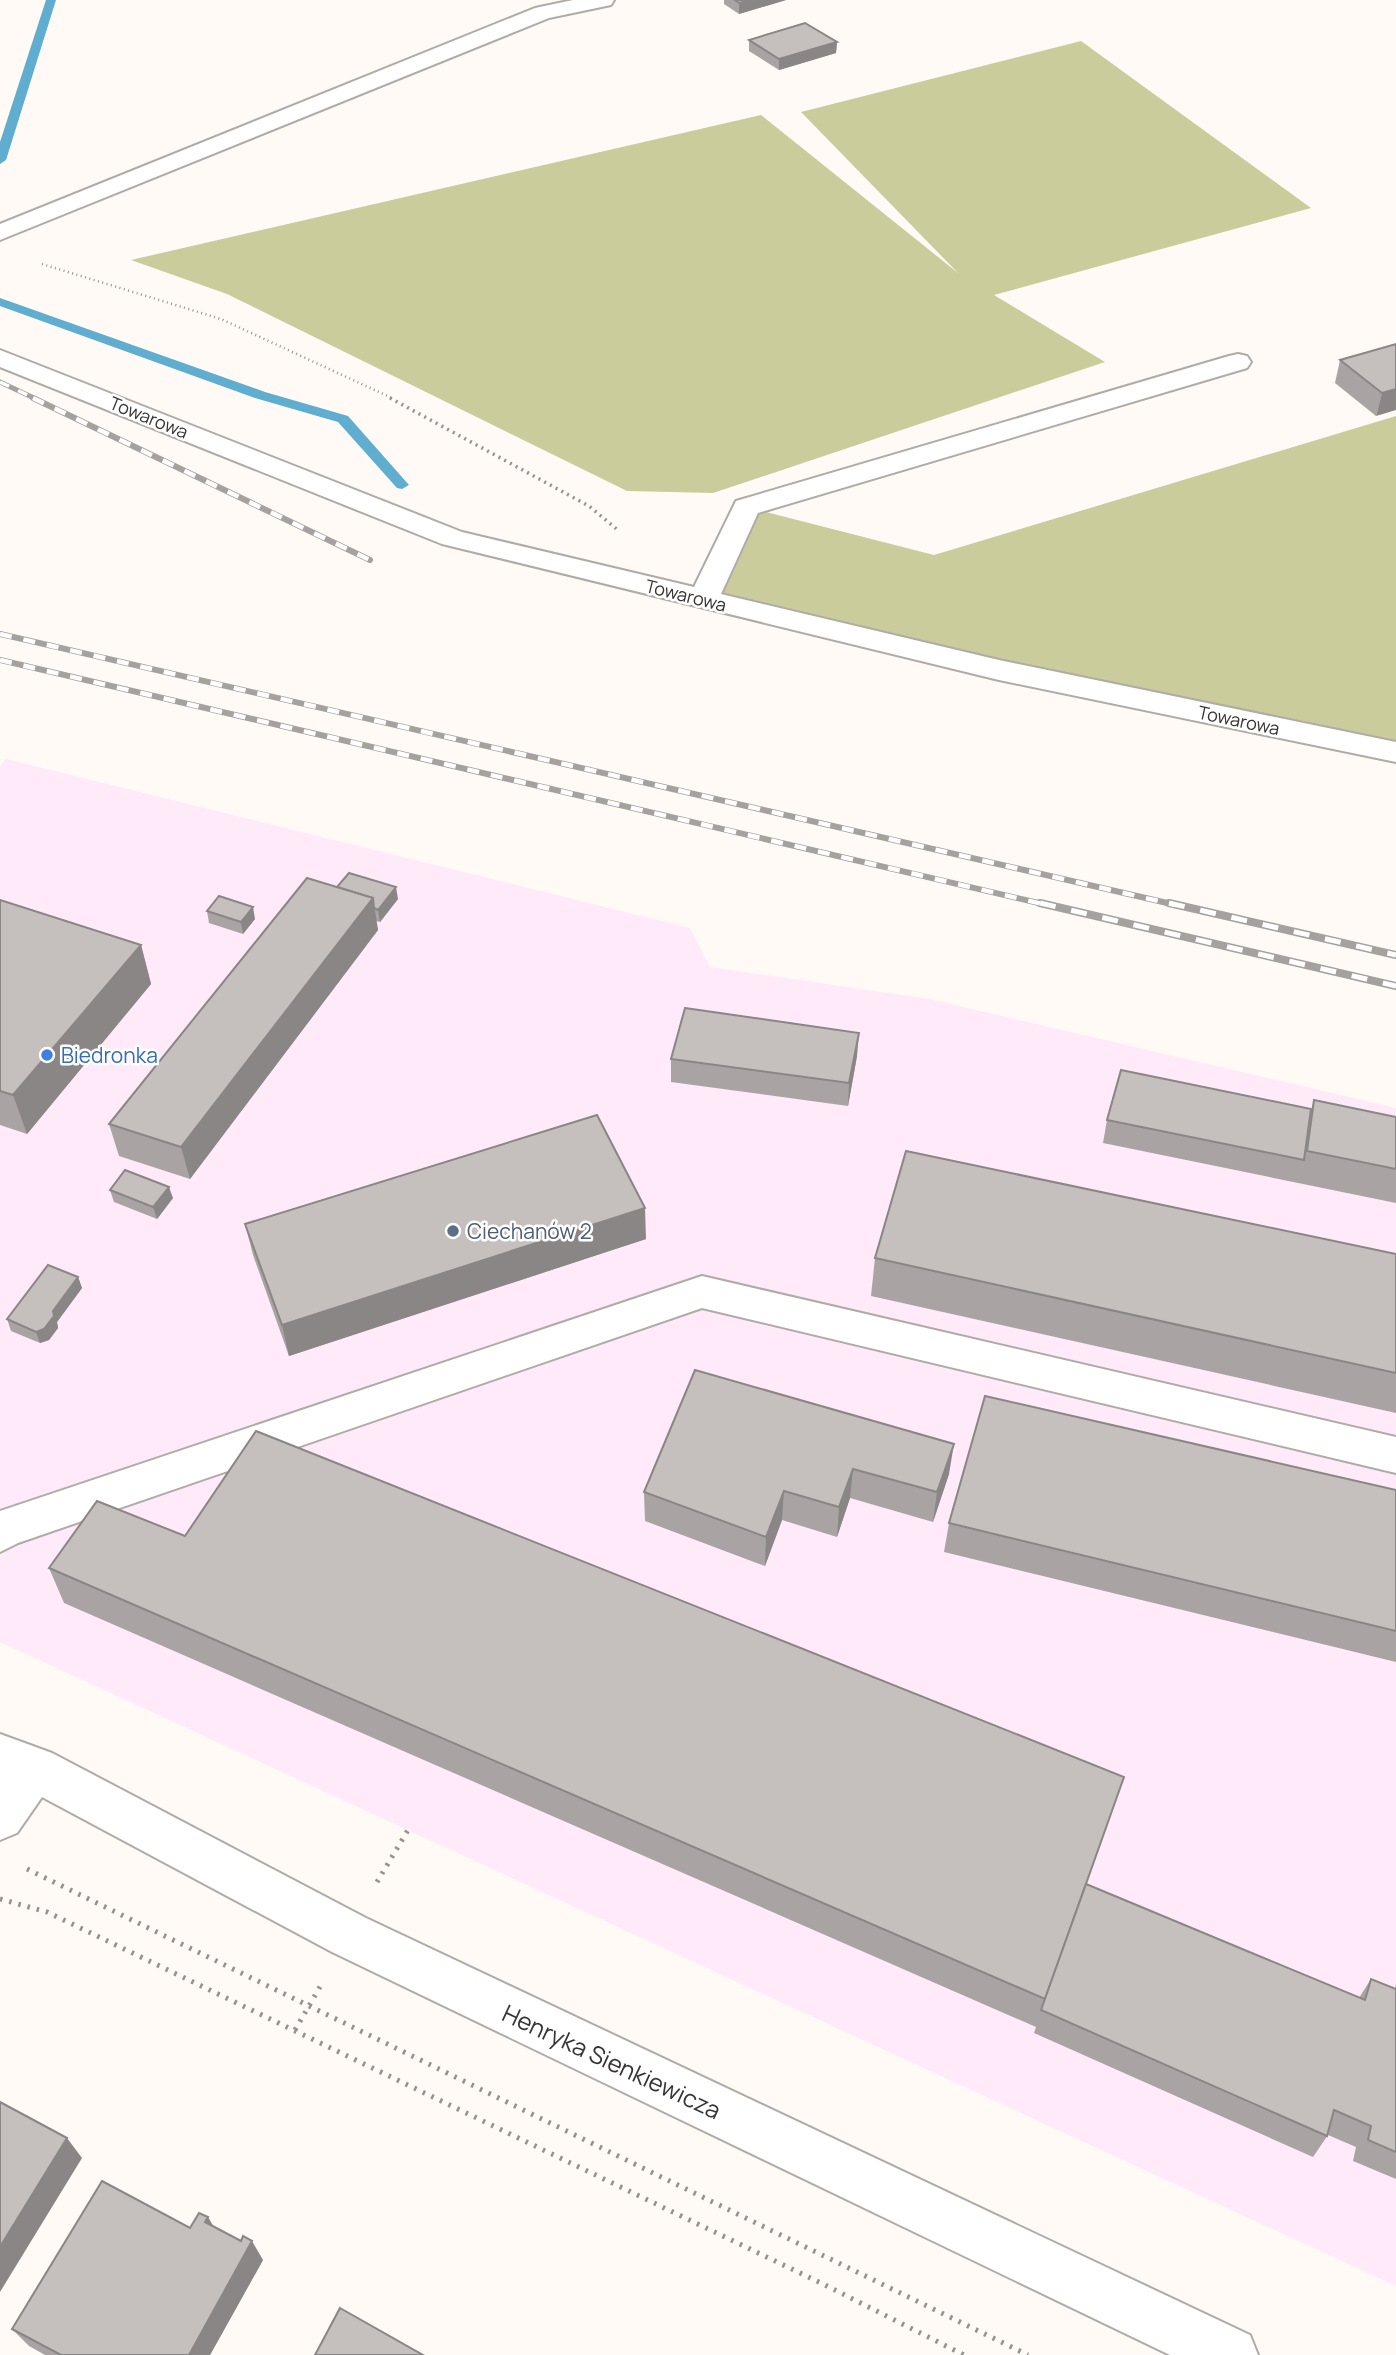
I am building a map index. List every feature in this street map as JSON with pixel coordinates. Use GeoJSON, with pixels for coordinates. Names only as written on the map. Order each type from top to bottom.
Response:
{"type":"FeatureCollection","features":[{"type":"Feature","properties":{"kind":"street"},"geometry":{"type":"LineString","coordinates":[[0,233],[543,13],[603,0]]}},
{"type":"Feature","properties":{"kind":"street","name":"Towarowa"},"geometry":{"type":"LineString","coordinates":[[0,358],[452,538],[999,670],[1396,752]]}},
{"type":"Feature","properties":{"kind":"street"},"geometry":{"type":"LineString","coordinates":[[704,599],[746,507],[1238,362]]}},
{"type":"Feature","properties":{"kind":"street"},"geometry":{"type":"LineString","coordinates":[[0,1533],[16,1524],[702,1292],[1396,1455]]}},
{"type":"Feature","properties":{"kind":"street"},"geometry":{"type":"LineString","coordinates":[[0,1818],[18,1763]]}},
{"type":"Feature","properties":{"kind":"street","name":"Henryka Sienkiewicza"},"geometry":{"type":"LineString","coordinates":[[18,1763],[349,1936],[1230,2355]]}},
{"type":"Feature","properties":{"kind":"path"},"geometry":{"type":"LineString","coordinates":[[39,262],[221,319],[368,387],[589,506],[620,531]]}},
{"type":"Feature","properties":{"kind":"path"},"geometry":{"type":"LineString","coordinates":[[39,1875],[285,1992],[1028,2355]]}},
{"type":"Feature","properties":{"kind":"path"},"geometry":{"type":"LineString","coordinates":[[0,1899],[47,1912],[823,2284],[964,2355]]}},
{"type":"Feature","properties":{"kind":"shaded area"},"geometry":{"type":"Polygon","coordinates":[[[6,759],[690,928],[710,967],[929,999],[1396,1108],[1396,2286],[0,1642],[0,766],[6,759]]]}},
{"type":"Feature","properties":{"kind":"green space"},"geometry":{"type":"Polygon","coordinates":[[[1081,41],[1311,208],[994,295],[1105,362],[713,493],[627,491],[227,294],[131,260],[761,115],[958,273],[801,112],[1081,41]]]}},
{"type":"Feature","properties":{"kind":"green space"},"geometry":{"type":"Polygon","coordinates":[[[1396,416],[1396,752],[704,599],[746,507],[934,555],[1396,416]]]}},
{"type":"Feature","properties":{"kind":"building"},"geometry":{"type":"Polygon","coordinates":[[[805,23],[837,42],[779,59],[749,40],[805,23]]]}},
{"type":"Feature","properties":{"kind":"building"},"geometry":{"type":"Polygon","coordinates":[[[1396,344],[1396,389],[1382,393],[1340,360],[1396,344]]]}},
{"type":"Feature","properties":{"kind":"building"},"geometry":{"type":"Polygon","coordinates":[[[349,873],[396,887],[378,910],[374,908],[373,898],[337,887],[349,873]]]}},
{"type":"Feature","properties":{"kind":"building"},"geometry":{"type":"Polygon","coordinates":[[[307,878],[373,898],[181,1147],[109,1124],[307,878]]]}},
{"type":"Feature","properties":{"kind":"building"},"geometry":{"type":"Polygon","coordinates":[[[219,896],[253,907],[241,922],[207,911],[219,896]]]}},
{"type":"Feature","properties":{"kind":"building"},"geometry":{"type":"Polygon","coordinates":[[[0,900],[141,945],[13,1095],[0,1091],[0,900]]]}},
{"type":"Feature","properties":{"kind":"building"},"geometry":{"type":"Polygon","coordinates":[[[685,1008],[859,1033],[849,1083],[671,1059],[685,1008]]]}},
{"type":"Feature","properties":{"kind":"building"},"geometry":{"type":"Polygon","coordinates":[[[1121,1070],[1311,1109],[1304,1160],[1107,1120],[1121,1070]]]}},
{"type":"Feature","properties":{"kind":"building"},"geometry":{"type":"Polygon","coordinates":[[[1314,1100],[1396,1117],[1396,1169],[1307,1151],[1314,1100]]]}},
{"type":"Feature","properties":{"kind":"building"},"geometry":{"type":"Polygon","coordinates":[[[597,1115],[645,1208],[282,1325],[245,1224],[597,1115]]]}},
{"type":"Feature","properties":{"kind":"building"},"geometry":{"type":"Polygon","coordinates":[[[906,1151],[1396,1254],[1396,1373],[875,1258],[906,1151]]]}},
{"type":"Feature","properties":{"kind":"building"},"geometry":{"type":"Polygon","coordinates":[[[125,1170],[169,1187],[153,1207],[110,1190],[125,1170]]]}},
{"type":"Feature","properties":{"kind":"building"},"geometry":{"type":"Polygon","coordinates":[[[48,1265],[78,1277],[53,1311],[54,1316],[44,1329],[36,1332],[7,1319],[48,1265]]]}},
{"type":"Feature","properties":{"kind":"building"},"geometry":{"type":"Polygon","coordinates":[[[695,1370],[954,1444],[937,1492],[853,1469],[839,1507],[784,1491],[766,1537],[644,1492],[695,1370]]]}},
{"type":"Feature","properties":{"kind":"building"},"geometry":{"type":"Polygon","coordinates":[[[985,1396],[1396,1490],[1396,1631],[949,1523],[985,1396]]]}},
{"type":"Feature","properties":{"kind":"building"},"geometry":{"type":"Polygon","coordinates":[[[256,1431],[1124,1777],[1045,1999],[49,1568],[97,1501],[185,1536],[256,1431]]]}},
{"type":"Feature","properties":{"kind":"building"},"geometry":{"type":"Polygon","coordinates":[[[1086,1884],[1365,2000],[1371,1979],[1396,1989],[1396,2152],[1368,2140],[1371,2126],[1334,2110],[1327,2136],[1041,2010],[1086,1884]]]}},
{"type":"Feature","properties":{"kind":"building"},"geometry":{"type":"Polygon","coordinates":[[[0,2102],[67,2138],[0,2247],[0,2102]]]}},
{"type":"Feature","properties":{"kind":"building"},"geometry":{"type":"Polygon","coordinates":[[[102,2181],[190,2228],[199,2213],[208,2217],[205,2222],[241,2241],[243,2236],[252,2241],[189,2355],[61,2355],[12,2329],[102,2181]]]}},
{"type":"Feature","properties":{"kind":"building"},"geometry":{"type":"Polygon","coordinates":[[[340,2308],[423,2355],[315,2355],[340,2308]]]}},
{"type":"Feature","properties":{"kind":"waterway"},"geometry":{"type":"LineString","coordinates":[[0,160],[51,0]]}},
{"type":"Feature","properties":{"kind":"waterway"},"geometry":{"type":"LineString","coordinates":[[0,302],[260,395],[343,419],[402,485]]}},
{"type":"Feature","properties":{"kind":"railway"},"geometry":{"type":"LineString","coordinates":[[0,382],[36,399]]}},
{"type":"Feature","properties":{"kind":"railway"},"geometry":{"type":"LineString","coordinates":[[33,398],[370,560]]}},
{"type":"Feature","properties":{"kind":"railway"},"geometry":{"type":"LineString","coordinates":[[0,634],[1176,905]]}},
{"type":"Feature","properties":{"kind":"railway"},"geometry":{"type":"LineString","coordinates":[[0,660],[1047,905]]}},
{"type":"Feature","properties":{"kind":"railway"},"geometry":{"type":"LineString","coordinates":[[1040,903],[1396,986]]}},
{"type":"Feature","properties":{"kind":"railway"},"geometry":{"type":"LineString","coordinates":[[1169,903],[1396,955]]}},
{"type":"Feature","properties":{"kind":"place","name":"Biedronka"},"geometry":{"type":"Point","coordinates":[47,1055]}},
{"type":"Feature","properties":{"kind":"place","name":"Ciechanów 2"},"geometry":{"type":"Point","coordinates":[453,1231]}}]}
